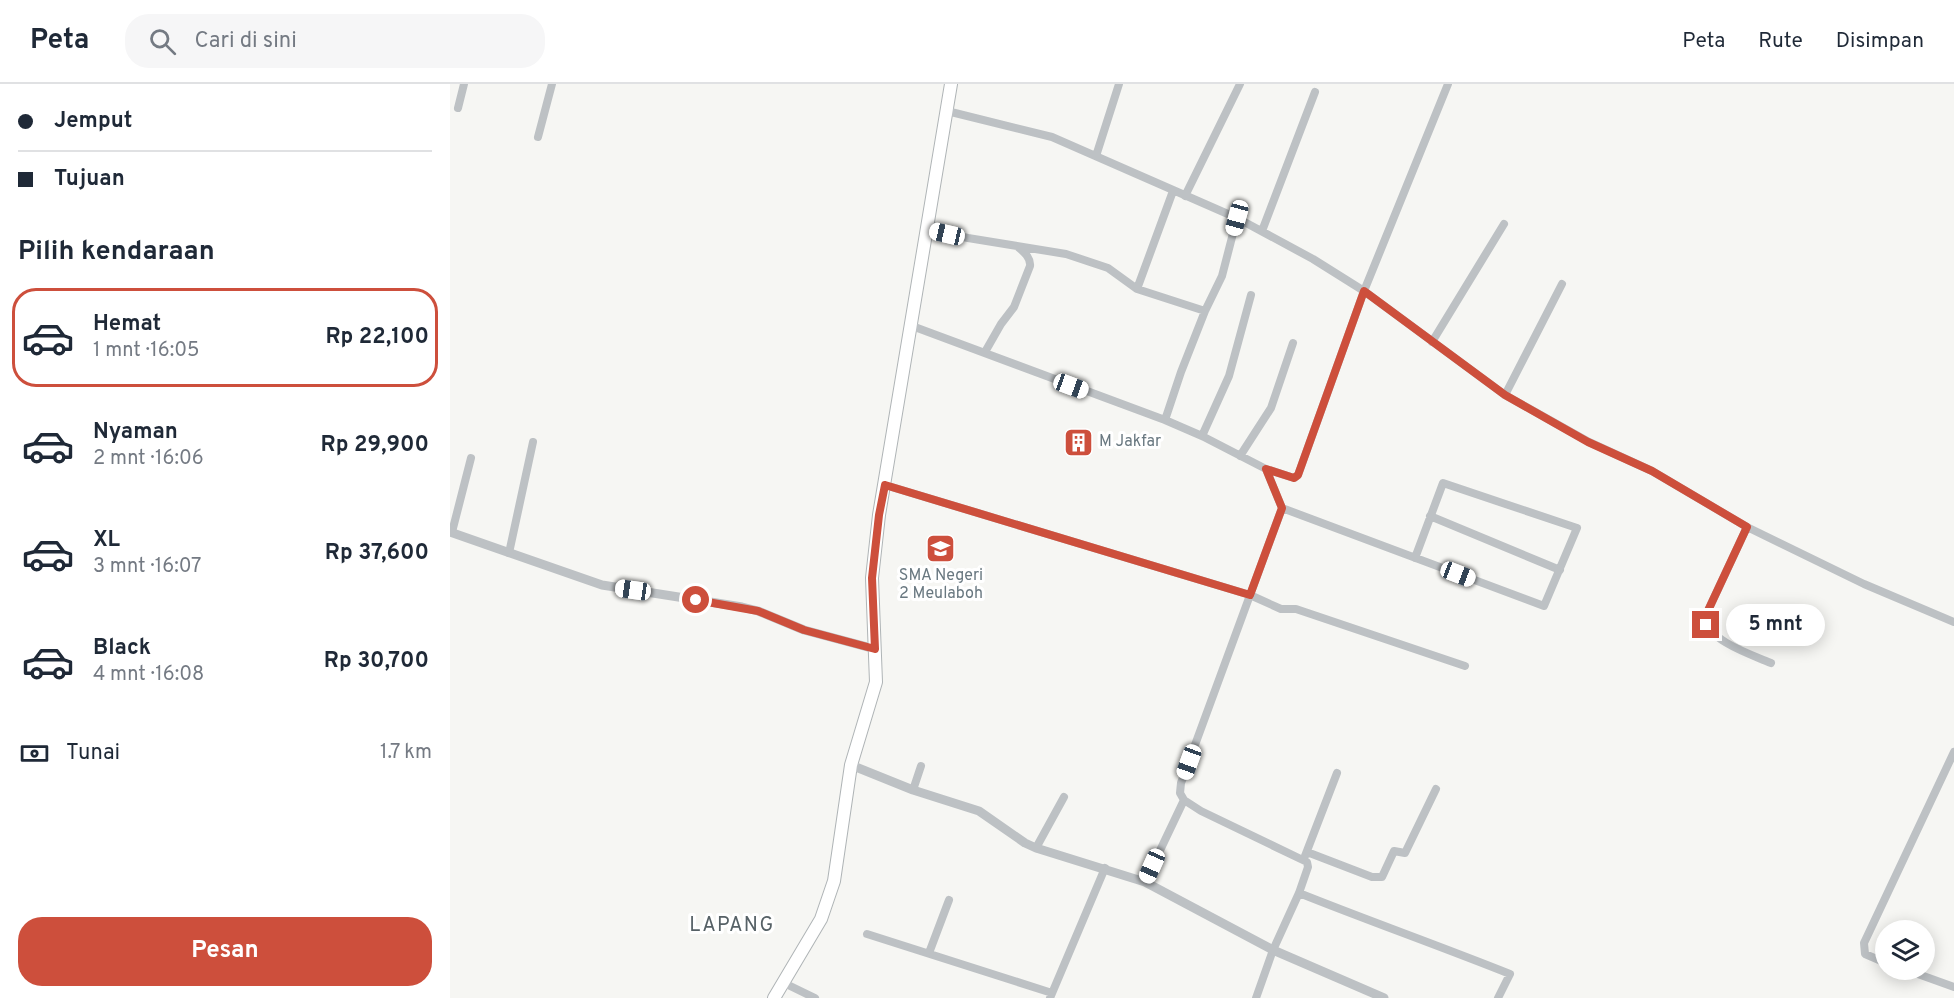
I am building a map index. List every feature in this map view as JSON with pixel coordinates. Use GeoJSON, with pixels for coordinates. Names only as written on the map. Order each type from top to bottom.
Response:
{"type":"FeatureCollection","features":[{"type":"Feature","properties":{"kind":"main road"},"geometry":{"type":"LineString","coordinates":[[774,998],[821,919],[831,892],[851,765],[876,682],[872,578],[879,515],[951,84]]}},
{"type":"Feature","properties":{"kind":"street"},"geometry":{"type":"LineString","coordinates":[[458,108],[464,84]]}},
{"type":"Feature","properties":{"kind":"street"},"geometry":{"type":"LineString","coordinates":[[538,136],[552,84]]}},
{"type":"Feature","properties":{"kind":"street"},"geometry":{"type":"LineString","coordinates":[[1096,156],[1119,84]]}},
{"type":"Feature","properties":{"kind":"street"},"geometry":{"type":"LineString","coordinates":[[1185,196],[1240,84]]}},
{"type":"Feature","properties":{"kind":"street"},"geometry":{"type":"LineString","coordinates":[[912,326],[1165,420],[1266,469],[1294,478],[1298,475],[1364,291],[1448,84]]}},
{"type":"Feature","properties":{"kind":"street"},"geometry":{"type":"LineString","coordinates":[[1262,231],[1315,92]]}},
{"type":"Feature","properties":{"kind":"street"},"geometry":{"type":"LineString","coordinates":[[947,111],[1052,137],[1237,218],[1364,291],[1505,395],[1588,442],[1652,471],[1747,527],[1864,585],[1954,622]]}},
{"type":"Feature","properties":{"kind":"street"},"geometry":{"type":"LineString","coordinates":[[1137,289],[1173,191]]}},
{"type":"Feature","properties":{"kind":"street"},"geometry":{"type":"LineString","coordinates":[[1165,420],[1205,311],[1222,276],[1237,218]]}},
{"type":"Feature","properties":{"kind":"street"},"geometry":{"type":"LineString","coordinates":[[1431,342],[1504,224]]}},
{"type":"Feature","properties":{"kind":"street"},"geometry":{"type":"LineString","coordinates":[[927,229],[1066,254],[1108,268],[1137,289],[1205,311]]}},
{"type":"Feature","properties":{"kind":"street"},"geometry":{"type":"LineString","coordinates":[[985,352],[1014,307],[1030,266],[1027,256],[1018,247]]}},
{"type":"Feature","properties":{"kind":"street"},"geometry":{"type":"LineString","coordinates":[[1505,395],[1562,284]]}},
{"type":"Feature","properties":{"kind":"street"},"geometry":{"type":"LineString","coordinates":[[1202,436],[1229,376],[1251,295]]}},
{"type":"Feature","properties":{"kind":"street"},"geometry":{"type":"LineString","coordinates":[[1240,456],[1270,408],[1293,343]]}},
{"type":"Feature","properties":{"kind":"street"},"geometry":{"type":"LineString","coordinates":[[509,553],[533,442]]}},
{"type":"Feature","properties":{"kind":"street"},"geometry":{"type":"LineString","coordinates":[[471,458],[451,532],[602,585],[742,607],[758,611],[804,630],[875,649]]}},
{"type":"Feature","properties":{"kind":"street"},"geometry":{"type":"LineString","coordinates":[[1266,469],[1282,508],[1181,783],[1180,793],[1184,800],[1201,811],[1305,856],[1372,877],[1382,877],[1394,851],[1404,853],[1436,789]]}},
{"type":"Feature","properties":{"kind":"street"},"geometry":{"type":"LineString","coordinates":[[1282,508],[1415,558],[1544,606],[1577,528],[1443,483],[1415,558]]}},
{"type":"Feature","properties":{"kind":"street"},"geometry":{"type":"LineString","coordinates":[[885,485],[1250,595],[1281,609],[1296,609],[1465,666]]}},
{"type":"Feature","properties":{"kind":"street"},"geometry":{"type":"LineString","coordinates":[[1430,516],[1560,570]]}},
{"type":"Feature","properties":{"kind":"street"},"geometry":{"type":"LineString","coordinates":[[1747,527],[1704,621],[1722,640],[1771,663]]}},
{"type":"Feature","properties":{"kind":"street"},"geometry":{"type":"LineString","coordinates":[[1875,958],[1865,954],[1864,943],[1954,752]]}},
{"type":"Feature","properties":{"kind":"street"},"geometry":{"type":"LineString","coordinates":[[851,765],[913,790],[979,811],[1036,848],[1145,882],[1273,950],[1384,998]]}},
{"type":"Feature","properties":{"kind":"street"},"geometry":{"type":"LineString","coordinates":[[913,790],[921,766]]}},
{"type":"Feature","properties":{"kind":"street"},"geometry":{"type":"LineString","coordinates":[[1256,998],[1273,950],[1299,893],[1308,867],[1305,856],[1337,773]]}},
{"type":"Feature","properties":{"kind":"street"},"geometry":{"type":"LineString","coordinates":[[1036,848],[1064,797]]}},
{"type":"Feature","properties":{"kind":"street"},"geometry":{"type":"LineString","coordinates":[[1145,882],[1184,800]]}},
{"type":"Feature","properties":{"kind":"street"},"geometry":{"type":"LineString","coordinates":[[867,934],[1051,996],[1105,868]]}},
{"type":"Feature","properties":{"kind":"street"},"geometry":{"type":"LineString","coordinates":[[1299,893],[1510,974],[1498,998]]}},
{"type":"Feature","properties":{"kind":"street"},"geometry":{"type":"LineString","coordinates":[[929,953],[949,900]]}},
{"type":"Feature","properties":{"kind":"street"},"geometry":{"type":"LineString","coordinates":[[1935,980],[1954,987]]}},
{"type":"Feature","properties":{"kind":"street"},"geometry":{"type":"LineString","coordinates":[[784,983],[815,998]]}},
{"type":"Feature","properties":{"kind":"place","name":"M Jakfar"},"geometry":{"type":"Point","coordinates":[1078,442]}},
{"type":"Feature","properties":{"kind":"place","name":"SMA Negeri 2 Meulaboh"},"geometry":{"type":"Point","coordinates":[941,548]}},
{"type":"Feature","properties":{"kind":"district","name":"LAPANG"},"geometry":{"type":"Point","coordinates":[732,926]}},
{"type":"Feature","properties":{"kind":"route"},"geometry":{"type":"LineString","coordinates":[[696,600],[758,611],[804,630],[875,649],[872,578],[885,485],[1250,595],[1282,508],[1266,469],[1294,478],[1298,475],[1364,291],[1505,395],[1588,442],[1652,471],[1747,527],[1705,617],[1706,625]]}}]}
